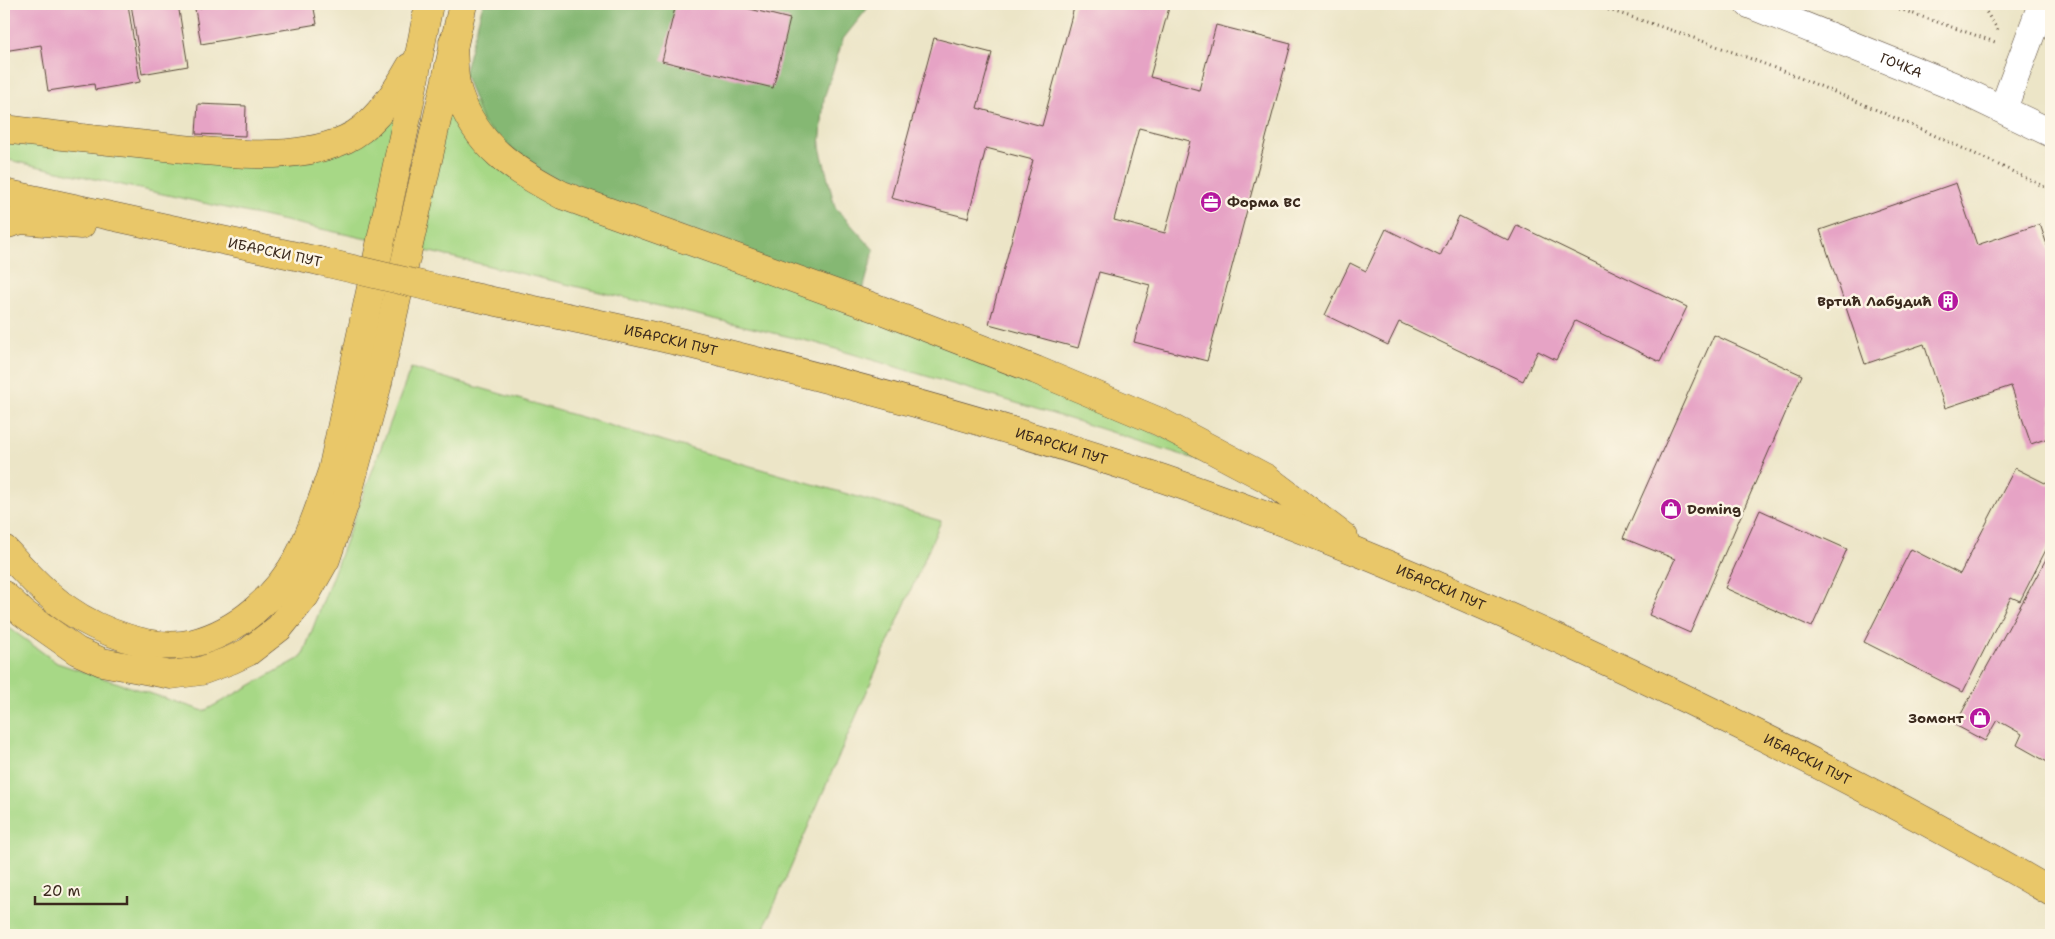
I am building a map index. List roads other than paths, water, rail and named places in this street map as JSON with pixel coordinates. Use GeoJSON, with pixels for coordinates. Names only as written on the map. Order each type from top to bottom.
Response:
{"type":"FeatureCollection","features":[{"type":"Feature","properties":{"kind":"main road"},"geometry":{"type":"LineString","coordinates":[[4,549],[36,583],[68,609],[99,628],[131,639],[162,645],[192,644],[225,632],[251,614],[276,588],[298,557],[311,530],[332,471],[404,132],[429,4]]}},
{"type":"Feature","properties":{"kind":"main road"},"geometry":{"type":"LineString","coordinates":[[4,595],[23,613],[77,651],[102,662],[170,675],[201,671],[248,652],[280,628],[305,596],[326,559],[347,497],[376,387],[463,4]]}},
{"type":"Feature","properties":{"kind":"main road"},"geometry":{"type":"LineString","coordinates":[[454,42],[455,74],[458,92],[471,122],[488,146],[538,182],[562,195],[876,308],[1036,370],[1160,422],[1266,478],[1370,557]]}},
{"type":"Feature","properties":{"kind":"main road"},"geometry":{"type":"LineString","coordinates":[[4,130],[201,151],[261,154],[315,149],[347,139],[372,119],[395,94],[420,50]]}},
{"type":"Feature","properties":{"kind":"main road","name":"ИБАРСКИ ПУТ"},"geometry":{"type":"LineString","coordinates":[[4,193],[320,261],[719,351],[989,425],[1132,468],[1249,510],[1370,557],[1522,623],[1686,699],[1965,841],[2051,892]]}},
{"type":"Feature","properties":{"kind":"main road"},"geometry":{"type":"LineString","coordinates":[[4,225],[21,220],[182,232]]}},
{"type":"Feature","properties":{"kind":"street","name":"ГОЧКА"},"geometry":{"type":"LineString","coordinates":[[1748,4],[1953,86],[2051,133]]}},
{"type":"Feature","properties":{"kind":"street"},"geometry":{"type":"LineString","coordinates":[[2003,109],[2017,53],[2042,4]]}},
{"type":"Feature","properties":{"kind":"place","name":"Форма ВС"},"geometry":{"type":"Point","coordinates":[1211,202]}},
{"type":"Feature","properties":{"kind":"place","name":"Вртић Лабудић"},"geometry":{"type":"Point","coordinates":[1948,301]}},
{"type":"Feature","properties":{"kind":"place","name":"Doming"},"geometry":{"type":"Point","coordinates":[1671,509]}},
{"type":"Feature","properties":{"kind":"place","name":"Зомонт"},"geometry":{"type":"Point","coordinates":[1980,718]}}]}
